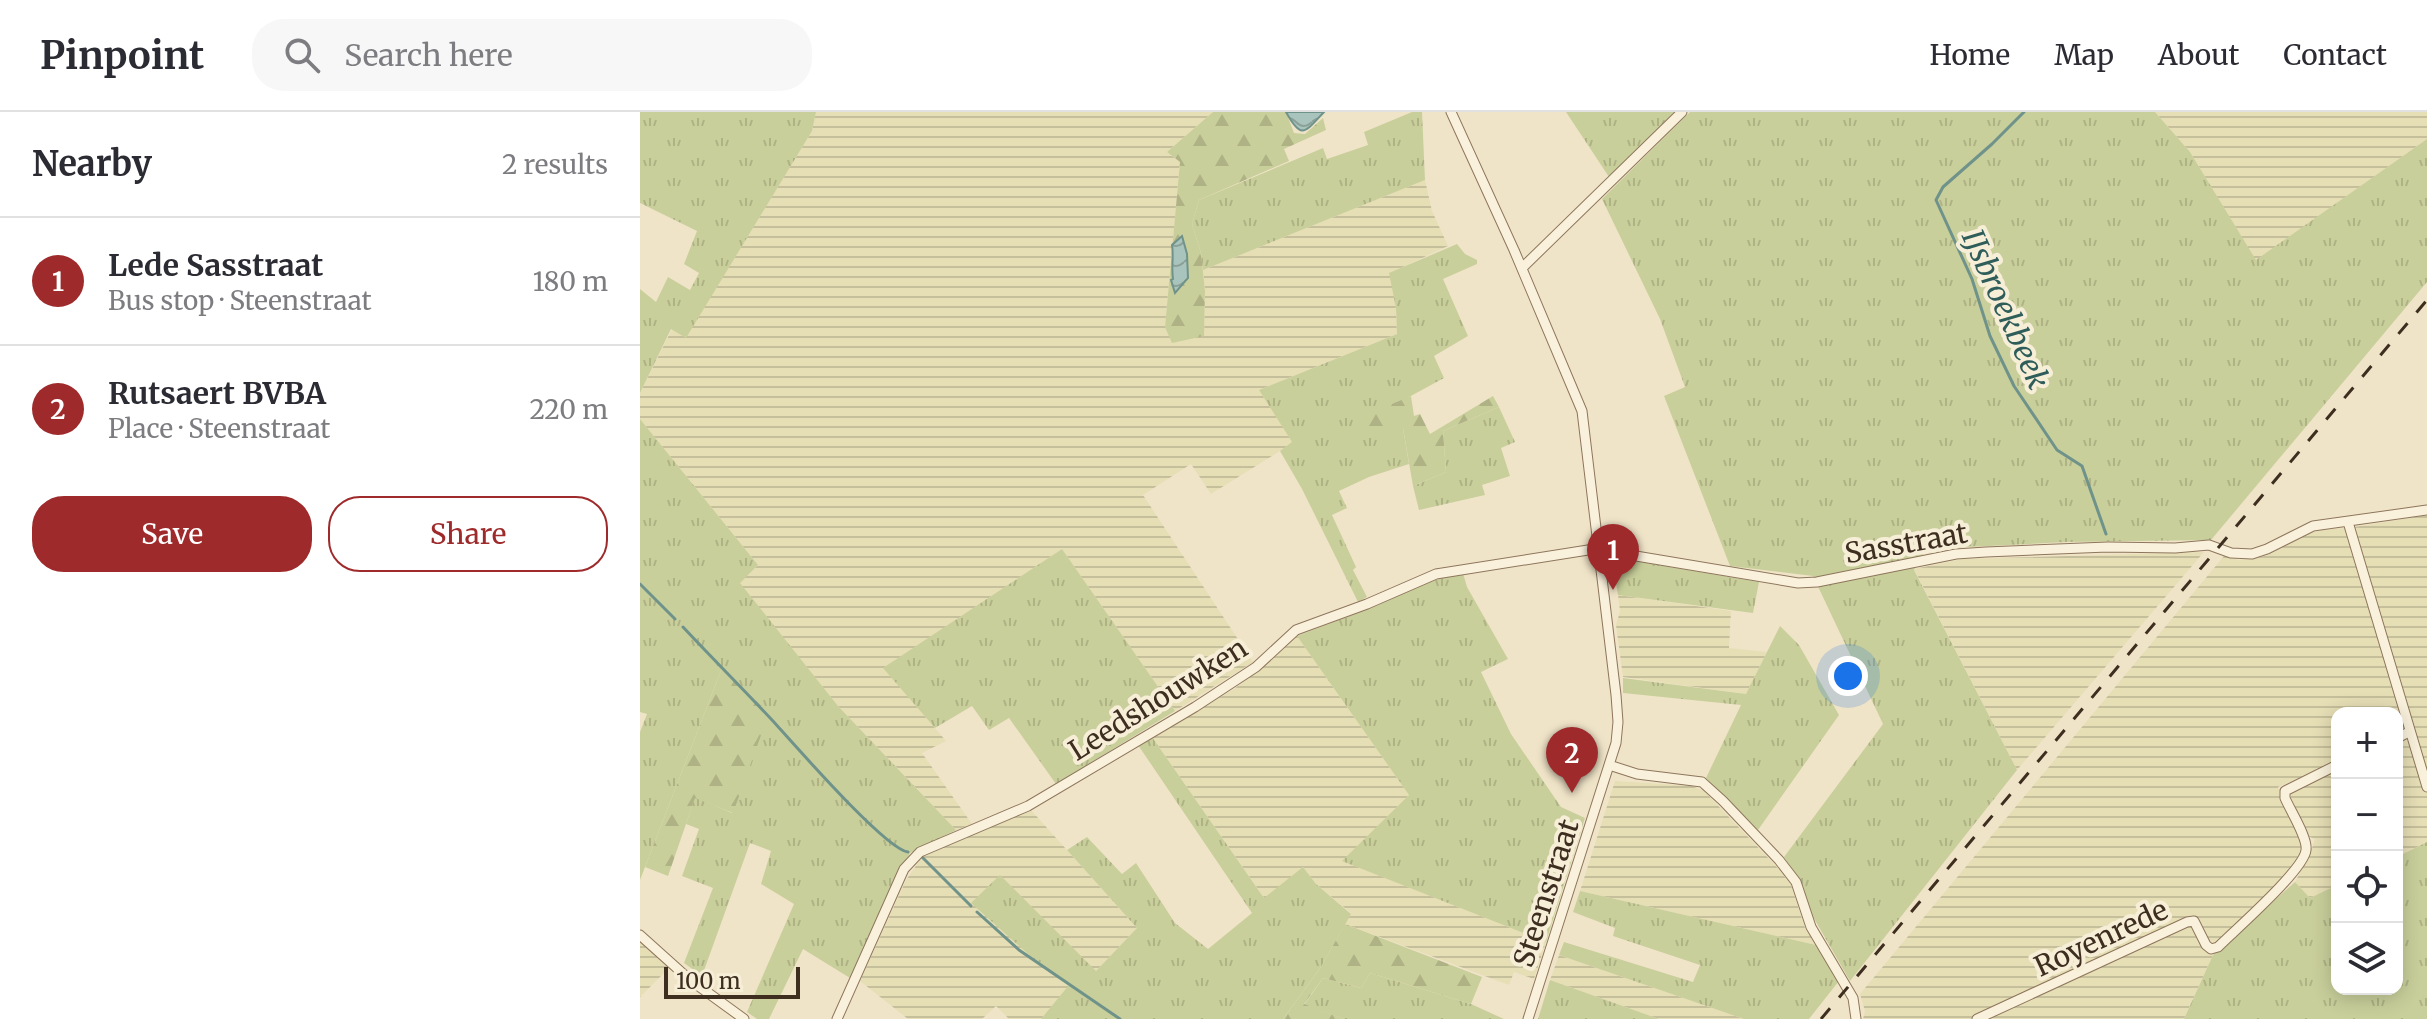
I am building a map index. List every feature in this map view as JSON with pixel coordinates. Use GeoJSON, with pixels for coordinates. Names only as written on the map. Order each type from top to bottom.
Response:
{"type":"FeatureCollection","features":[{"type":"Feature","properties":{"kind":"street","name":"Steenstraat"},"geometry":{"type":"LineString","coordinates":[[1451,112],[1522,268],[1582,411],[1618,722],[1616,743],[1528,1019]]}},
{"type":"Feature","properties":{"kind":"street"},"geometry":{"type":"LineString","coordinates":[[1522,268],[1682,112]]}},
{"type":"Feature","properties":{"kind":"street"},"geometry":{"type":"LineString","coordinates":[[2427,510],[2348,522],[2427,787]]}},
{"type":"Feature","properties":{"kind":"street","name":"Sasstraat"},"geometry":{"type":"LineString","coordinates":[[1600,550],[1798,583],[1817,582],[1956,554],[1986,552],[2209,545],[2238,555],[2252,554],[2313,526],[2348,522]]}},
{"type":"Feature","properties":{"kind":"street","name":"Leedshouwken"},"geometry":{"type":"LineString","coordinates":[[837,1019],[904,869],[920,852],[1028,806],[1134,744],[1256,667],[1296,630],[1436,574],[1600,550]]}},
{"type":"Feature","properties":{"kind":"street"},"geometry":{"type":"LineString","coordinates":[[2403,735],[2409,732]]}},
{"type":"Feature","properties":{"kind":"street"},"geometry":{"type":"LineString","coordinates":[[1609,765],[1637,774],[1702,782],[1723,801],[1796,882],[1811,927],[1853,998],[1856,1019]]}},
{"type":"Feature","properties":{"kind":"street","name":"Royenrede"},"geometry":{"type":"LineString","coordinates":[[1977,1019],[2187,922],[2194,921],[2206,945],[2211,949],[2218,947],[2296,869],[2304,857],[2307,847],[2285,798],[2285,791],[2331,768]]}},
{"type":"Feature","properties":{"kind":"street"},"geometry":{"type":"LineString","coordinates":[[640,935],[689,979],[744,1019]]}},
{"type":"Feature","properties":{"kind":"shaded area"},"geometry":{"type":"Polygon","coordinates":[[[816,112],[1213,112],[1167,152],[1180,162],[1165,327],[1204,336],[1203,270],[1425,180],[1432,211],[1448,246],[1390,273],[1397,334],[1259,390],[1293,443],[1211,494],[1191,464],[1143,495],[1253,662],[1175,711],[1062,549],[884,668],[946,741],[922,753],[972,824],[956,830],[838,706],[739,583],[758,565],[640,419],[640,393],[672,329],[686,337],[812,131],[816,112]]]}},
{"type":"Feature","properties":{"kind":"shaded area"},"geometry":{"type":"Polygon","coordinates":[[[2155,112],[2427,112],[2427,139],[2256,261],[2190,152],[2155,112]]]}},
{"type":"Feature","properties":{"kind":"shaded area"},"geometry":{"type":"Polygon","coordinates":[[[2427,515],[2427,778],[2354,527],[2427,515]]]}},
{"type":"Feature","properties":{"kind":"shaded area"},"geometry":{"type":"Polygon","coordinates":[[[2346,528],[2399,707],[2331,707],[2331,765],[2278,787],[2302,839],[2303,847],[2295,868],[2218,942],[2209,941],[2198,919],[1974,1019],[1863,1019],[1865,1011],[1860,994],[2224,556],[2239,560],[2253,559],[2322,530],[2346,528]]]}},
{"type":"Feature","properties":{"kind":"shaded area"},"geometry":{"type":"Polygon","coordinates":[[[2204,552],[2017,770],[1914,569],[1962,559],[2204,552]]]}},
{"type":"Feature","properties":{"kind":"shaded area"},"geometry":{"type":"Polygon","coordinates":[[[1618,595],[1731,611],[1729,648],[1767,652],[1746,694],[1623,677],[1616,625],[1620,611],[1618,595]]]}},
{"type":"Feature","properties":{"kind":"shaded area"},"geometry":{"type":"Polygon","coordinates":[[[1297,636],[1409,795],[1343,861],[1546,942],[1534,979],[1514,972],[1509,985],[1345,924],[1351,913],[1316,884],[1303,867],[1265,899],[1152,737],[1234,689],[1297,636]]]}},
{"type":"Feature","properties":{"kind":"shaded area"},"geometry":{"type":"Polygon","coordinates":[[[2403,740],[2410,742],[2427,793],[2427,842],[2403,854],[2403,779],[2403,740]]]}},
{"type":"Feature","properties":{"kind":"shaded area"},"geometry":{"type":"Polygon","coordinates":[[[2331,773],[2331,888],[2310,898],[2295,882],[2315,839],[2307,836],[2290,800],[2293,791],[2331,773]]]}},
{"type":"Feature","properties":{"kind":"shaded area"},"geometry":{"type":"Polygon","coordinates":[[[1615,781],[1692,786],[1704,791],[1791,885],[1805,928],[1816,945],[1580,891],[1615,781]]]}},
{"type":"Feature","properties":{"kind":"shaded area"},"geometry":{"type":"Polygon","coordinates":[[[1031,810],[1137,928],[1096,971],[1037,962],[1070,985],[1041,1019],[1009,1019],[996,1006],[982,1019],[908,1019],[860,981],[906,880],[922,857],[1031,810]]]}},
{"type":"Feature","properties":{"kind":"shaded area"},"geometry":{"type":"Polygon","coordinates":[[[2188,925],[2194,927],[2209,955],[2213,955],[2184,1019],[1988,1019],[2188,925]]]}},
{"type":"Feature","properties":{"kind":"shaded area"},"geometry":{"type":"Polygon","coordinates":[[[640,942],[669,968],[640,997],[640,942]]]}},
{"type":"Feature","properties":{"kind":"shaded area"},"geometry":{"type":"Polygon","coordinates":[[[1559,955],[1744,1019],[1659,1019],[1550,980],[1559,955]]]}},
{"type":"Feature","properties":{"kind":"green space"},"geometry":{"type":"Polygon","coordinates":[[[640,112],[816,112],[812,131],[686,338],[671,329],[640,393],[640,289],[656,302],[668,277],[690,290],[699,273],[684,264],[697,231],[640,203],[640,112]]]}},
{"type":"Feature","properties":{"kind":"green space"},"geometry":{"type":"Polygon","coordinates":[[[1213,112],[1286,112],[1294,133],[1305,134],[1323,118],[1326,130],[1284,149],[1289,161],[1199,200],[1192,224],[1201,253],[1205,291],[1204,336],[1172,343],[1165,327],[1180,162],[1167,152],[1213,112]]]}},
{"type":"Feature","properties":{"kind":"green space"},"geometry":{"type":"Polygon","coordinates":[[[1412,112],[1422,112],[1425,180],[1203,270],[1192,224],[1199,200],[1323,148],[1327,159],[1368,145],[1364,132],[1412,112]]]}},
{"type":"Feature","properties":{"kind":"green space"},"geometry":{"type":"Polygon","coordinates":[[[1566,112],[1676,112],[1609,177],[1566,112]]]}},
{"type":"Feature","properties":{"kind":"green space"},"geometry":{"type":"Polygon","coordinates":[[[1690,112],[2155,112],[2190,152],[2256,260],[2427,139],[2427,282],[2211,540],[2067,542],[1926,549],[1914,570],[2017,770],[1850,981],[1812,915],[1802,884],[1784,857],[1883,724],[1813,576],[1730,566],[1664,396],[1685,387],[1660,319],[1602,199],[1690,112]]]}},
{"type":"Feature","properties":{"kind":"green space"},"geometry":{"type":"Polygon","coordinates":[[[1457,244],[1465,254],[1477,260],[1477,264],[1443,279],[1468,336],[1434,356],[1444,378],[1396,404],[1362,417],[1403,428],[1409,464],[1339,491],[1347,508],[1332,515],[1367,597],[1358,602],[1280,451],[1292,442],[1259,390],[1397,334],[1389,273],[1457,244]]]}},
{"type":"Feature","properties":{"kind":"green space"},"geometry":{"type":"Polygon","coordinates":[[[1411,396],[1414,416],[1420,414],[1430,434],[1493,396],[1499,407],[1443,431],[1446,472],[1413,486],[1403,428],[1369,438],[1361,417],[1411,396]]]}},
{"type":"Feature","properties":{"kind":"green space"},"geometry":{"type":"Polygon","coordinates":[[[1499,407],[1515,442],[1501,448],[1510,476],[1482,485],[1485,495],[1419,510],[1413,486],[1446,472],[1443,431],[1499,407]]]}},
{"type":"Feature","properties":{"kind":"green space"},"geometry":{"type":"Polygon","coordinates":[[[640,419],[758,565],[740,583],[838,706],[956,830],[910,853],[850,978],[803,949],[769,1019],[757,1019],[747,1012],[794,904],[761,884],[771,851],[750,843],[702,976],[684,963],[713,888],[682,876],[699,829],[686,824],[695,797],[732,813],[722,668],[640,880],[640,732],[647,714],[640,712],[640,419]]]}},
{"type":"Feature","properties":{"kind":"green space"},"geometry":{"type":"Polygon","coordinates":[[[1062,549],[1175,711],[1056,784],[1009,718],[989,730],[972,706],[935,728],[883,668],[1062,549]]]}},
{"type":"Feature","properties":{"kind":"green space"},"geometry":{"type":"Polygon","coordinates":[[[1611,557],[1759,582],[1753,613],[1618,595],[1612,579],[1611,557]]]}},
{"type":"Feature","properties":{"kind":"green space"},"geometry":{"type":"Polygon","coordinates":[[[1463,573],[1467,587],[1508,659],[1481,672],[1511,734],[1561,807],[1585,818],[1546,942],[1342,861],[1409,795],[1297,636],[1428,582],[1463,573]]]}},
{"type":"Feature","properties":{"kind":"green space"},"geometry":{"type":"Polygon","coordinates":[[[1780,626],[1799,645],[1839,715],[1758,830],[1706,778],[1741,705],[1623,693],[1623,678],[1746,694],[1780,626]]]}},
{"type":"Feature","properties":{"kind":"green space"},"geometry":{"type":"Polygon","coordinates":[[[722,668],[769,713],[733,813],[695,798],[668,876],[645,867],[722,668]]]}},
{"type":"Feature","properties":{"kind":"green space"},"geometry":{"type":"Polygon","coordinates":[[[1152,737],[1264,898],[1303,867],[1316,884],[1351,914],[1321,967],[1283,1019],[1041,1019],[1069,985],[1037,962],[971,903],[1000,875],[1096,971],[1137,928],[1067,850],[1087,837],[1122,874],[1136,863],[1175,923],[1208,949],[1252,913],[1138,745],[1152,737]]]}},
{"type":"Feature","properties":{"kind":"green space"},"geometry":{"type":"Polygon","coordinates":[[[2427,842],[2427,1019],[2184,1019],[2213,955],[2295,882],[2310,898],[2331,888],[2331,995],[2403,995],[2403,854],[2427,842]]]}},
{"type":"Feature","properties":{"kind":"green space"},"geometry":{"type":"Polygon","coordinates":[[[1580,891],[1816,945],[1839,981],[1809,1019],[1744,1019],[1559,955],[1564,942],[1693,982],[1700,965],[1613,936],[1615,928],[1573,912],[1580,891]]]}},
{"type":"Feature","properties":{"kind":"green space"},"geometry":{"type":"Polygon","coordinates":[[[1345,924],[1482,977],[1471,1004],[1370,973],[1361,988],[1323,978],[1304,1004],[1344,1019],[1283,1019],[1321,967],[1345,924]]]}},
{"type":"Feature","properties":{"kind":"green space"},"geometry":{"type":"Polygon","coordinates":[[[1370,973],[1471,1004],[1504,1019],[1344,1019],[1304,1005],[1323,978],[1361,988],[1370,973]]]}},
{"type":"Feature","properties":{"kind":"green space"},"geometry":{"type":"Polygon","coordinates":[[[1550,980],[1659,1019],[1538,1019],[1550,980]]]}},
{"type":"Feature","properties":{"kind":"water"},"geometry":{"type":"Polygon","coordinates":[[[1286,112],[1324,112],[1308,128],[1300,130],[1286,112]]]}},
{"type":"Feature","properties":{"kind":"water"},"geometry":{"type":"Polygon","coordinates":[[[1182,236],[1187,254],[1188,278],[1175,293],[1171,280],[1172,245],[1182,236]]]}},
{"type":"Feature","properties":{"kind":"waterway","name":"IJsbroekbeek"},"geometry":{"type":"LineString","coordinates":[[2024,112],[1943,187],[1936,200],[1972,279],[1990,336],[2014,386],[2057,450],[2082,466],[2106,534]]}},
{"type":"Feature","properties":{"kind":"waterway"},"geometry":{"type":"LineString","coordinates":[[640,584],[675,619]]}},
{"type":"Feature","properties":{"kind":"waterway"},"geometry":{"type":"LineString","coordinates":[[683,627],[860,815],[896,846],[908,852]]}},
{"type":"Feature","properties":{"kind":"waterway"},"geometry":{"type":"LineString","coordinates":[[921,856],[971,906]]}},
{"type":"Feature","properties":{"kind":"waterway"},"geometry":{"type":"LineString","coordinates":[[977,912],[1019,950],[1120,1019]]}},
{"type":"Feature","properties":{"kind":"railway"},"geometry":{"type":"LineString","coordinates":[[1821,1019],[2427,300]]}},
{"type":"Feature","properties":{"kind":"place","name":"Lede Sasstraat"},"geometry":{"type":"Point","coordinates":[1613,590]}},
{"type":"Feature","properties":{"kind":"place","name":"Rutsaert BVBA"},"geometry":{"type":"Point","coordinates":[1572,793]}}]}
